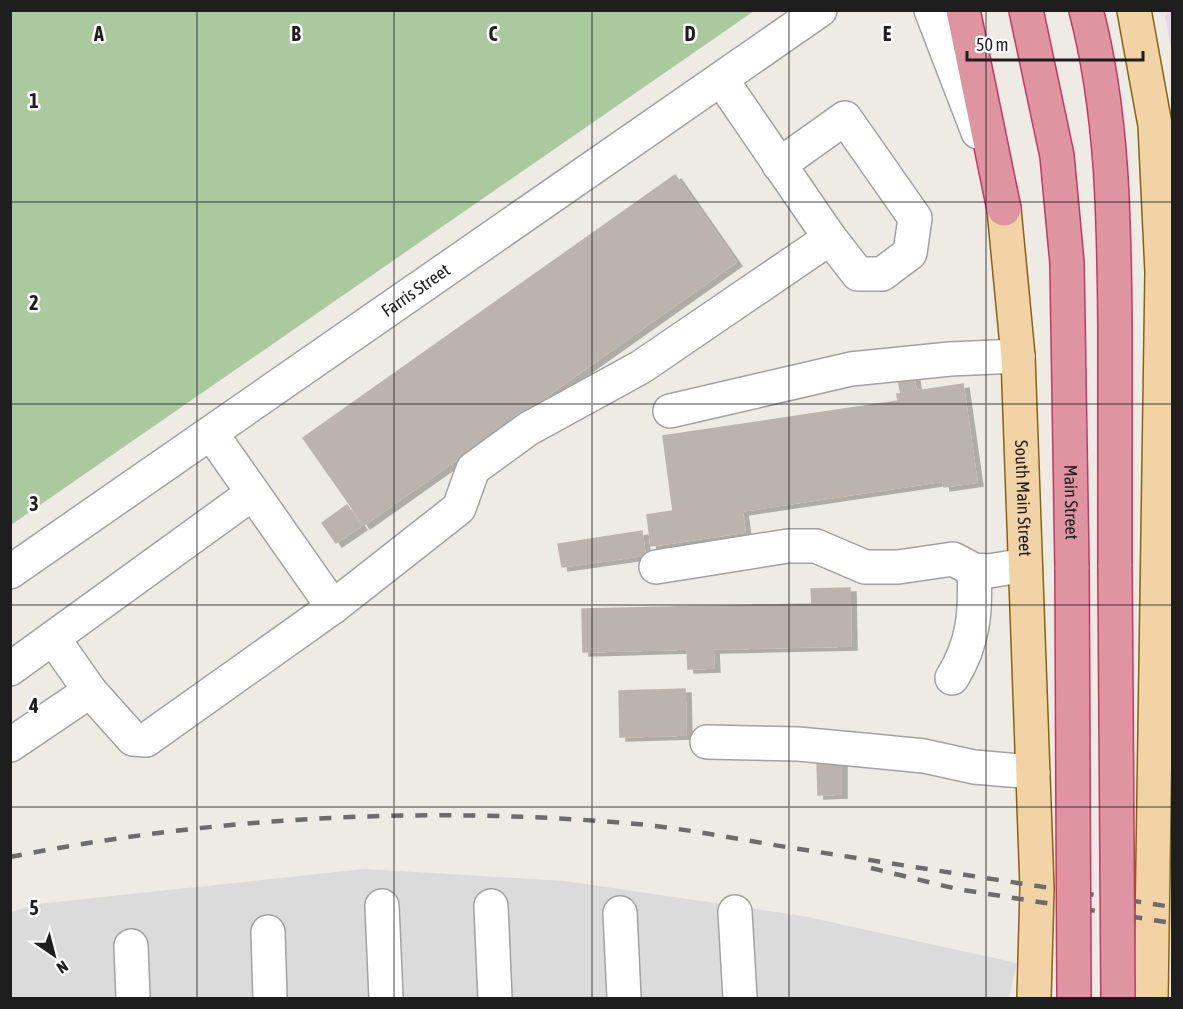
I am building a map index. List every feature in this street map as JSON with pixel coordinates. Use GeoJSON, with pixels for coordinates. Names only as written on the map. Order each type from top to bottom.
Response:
{"type":"FeatureCollection","features":[{"type":"Feature","properties":{"kind":"highway"},"geometry":{"type":"LineString","coordinates":[[963,10],[1004,209]]}},
{"type":"Feature","properties":{"kind":"highway","name":"Main Street"},"geometry":{"type":"LineString","coordinates":[[1026,10],[1057,156],[1067,263],[1072,569],[1074,999]]}},
{"type":"Feature","properties":{"kind":"highway"},"geometry":{"type":"LineString","coordinates":[[1086,10],[1093,38],[1108,134],[1114,236],[1118,999]]}},
{"type":"Feature","properties":{"kind":"main road"},"geometry":{"type":"LineString","coordinates":[[1134,10],[1155,124],[1166,387],[1151,999]]}},
{"type":"Feature","properties":{"kind":"main road","name":"South Main Street"},"geometry":{"type":"LineString","coordinates":[[1004,209],[1018,357],[1037,888],[1034,999]]}},
{"type":"Feature","properties":{"kind":"street","name":"Farris Street"},"geometry":{"type":"LineString","coordinates":[[10,572],[820,10]]}},
{"type":"Feature","properties":{"kind":"street","name":"South Main Street"},"geometry":{"type":"LineString","coordinates":[[930,10],[967,100],[1004,209]]}},
{"type":"Feature","properties":{"kind":"street"},"geometry":{"type":"LineString","coordinates":[[721,79],[779,165],[830,238],[858,274],[882,274],[910,253],[915,218],[845,118],[779,165]]}},
{"type":"Feature","properties":{"kind":"street"},"geometry":{"type":"LineString","coordinates":[[53,638],[90,691],[133,739],[146,740],[333,607],[459,508],[473,470],[528,429],[641,367],[830,238]]}},
{"type":"Feature","properties":{"kind":"street"},"geometry":{"type":"LineString","coordinates":[[670,411],[850,369],[950,359],[1018,357]]}},
{"type":"Feature","properties":{"kind":"street"},"geometry":{"type":"LineString","coordinates":[[212,433],[333,607]]}},
{"type":"Feature","properties":{"kind":"street"},"geometry":{"type":"LineString","coordinates":[[10,669],[253,493]]}},
{"type":"Feature","properties":{"kind":"street"},"geometry":{"type":"LineString","coordinates":[[656,567],[788,546],[816,546],[865,567],[898,567],[953,559],[974,570],[989,571],[1025,565]]}},
{"type":"Feature","properties":{"kind":"street"},"geometry":{"type":"LineString","coordinates":[[952,678],[961,665],[975,621],[974,570]]}},
{"type":"Feature","properties":{"kind":"street"},"geometry":{"type":"LineString","coordinates":[[10,745],[90,691]]}},
{"type":"Feature","properties":{"kind":"street"},"geometry":{"type":"LineString","coordinates":[[707,742],[798,744],[924,756],[974,767],[1033,772]]}},
{"type":"Feature","properties":{"kind":"street"},"geometry":{"type":"LineString","coordinates":[[382,906],[386,999]]}},
{"type":"Feature","properties":{"kind":"street"},"geometry":{"type":"LineString","coordinates":[[491,906],[495,999]]}},
{"type":"Feature","properties":{"kind":"street"},"geometry":{"type":"LineString","coordinates":[[735,912],[740,999]]}},
{"type":"Feature","properties":{"kind":"street"},"geometry":{"type":"LineString","coordinates":[[620,913],[624,999]]}},
{"type":"Feature","properties":{"kind":"street"},"geometry":{"type":"LineString","coordinates":[[268,932],[270,999]]}},
{"type":"Feature","properties":{"kind":"street"},"geometry":{"type":"LineString","coordinates":[[131,946],[133,999]]}},
{"type":"Feature","properties":{"kind":"shaded area"},"geometry":{"type":"Polygon","coordinates":[[[1168,11],[1172,11],[1172,53],[1165,17],[1168,11]]]}},
{"type":"Feature","properties":{"kind":"shaded area"},"geometry":{"type":"Polygon","coordinates":[[[365,869],[565,881],[803,916],[1017,963],[1009,998],[11,998],[11,912],[37,904],[365,869]]]}},
{"type":"Feature","properties":{"kind":"green space"},"geometry":{"type":"Polygon","coordinates":[[[11,10],[754,10],[754,11],[11,525],[11,10]]]}},
{"type":"Feature","properties":{"kind":"building"},"geometry":{"type":"Polygon","coordinates":[[[675,175],[736,262],[364,525],[303,438],[675,175]]]}},
{"type":"Feature","properties":{"kind":"building"},"geometry":{"type":"Polygon","coordinates":[[[913,371],[916,391],[963,384],[977,482],[944,487],[943,481],[742,511],[745,532],[651,546],[647,515],[673,511],[663,436],[898,401],[897,394],[901,394],[897,374],[913,371]]]}},
{"type":"Feature","properties":{"kind":"building"},"geometry":{"type":"Polygon","coordinates":[[[347,505],[361,526],[336,543],[322,523],[347,505]]]}},
{"type":"Feature","properties":{"kind":"building"},"geometry":{"type":"Polygon","coordinates":[[[642,531],[645,555],[562,567],[558,544],[642,531]]]}},
{"type":"Feature","properties":{"kind":"building"},"geometry":{"type":"Polygon","coordinates":[[[850,588],[851,646],[713,649],[714,668],[688,669],[687,649],[583,652],[582,609],[812,604],[811,589],[850,588]]]}},
{"type":"Feature","properties":{"kind":"building"},"geometry":{"type":"Polygon","coordinates":[[[685,689],[686,735],[620,737],[619,691],[685,689]]]}},
{"type":"Feature","properties":{"kind":"building"},"geometry":{"type":"Polygon","coordinates":[[[817,759],[841,759],[841,794],[818,795],[817,759]]]}},
{"type":"Feature","properties":{"kind":"railway"},"geometry":{"type":"LineString","coordinates":[[10,857],[86,843],[240,824],[394,816],[549,818],[672,828],[1172,907]]}},
{"type":"Feature","properties":{"kind":"railway"},"geometry":{"type":"LineString","coordinates":[[871,868],[957,889],[1172,923]]}}]}
